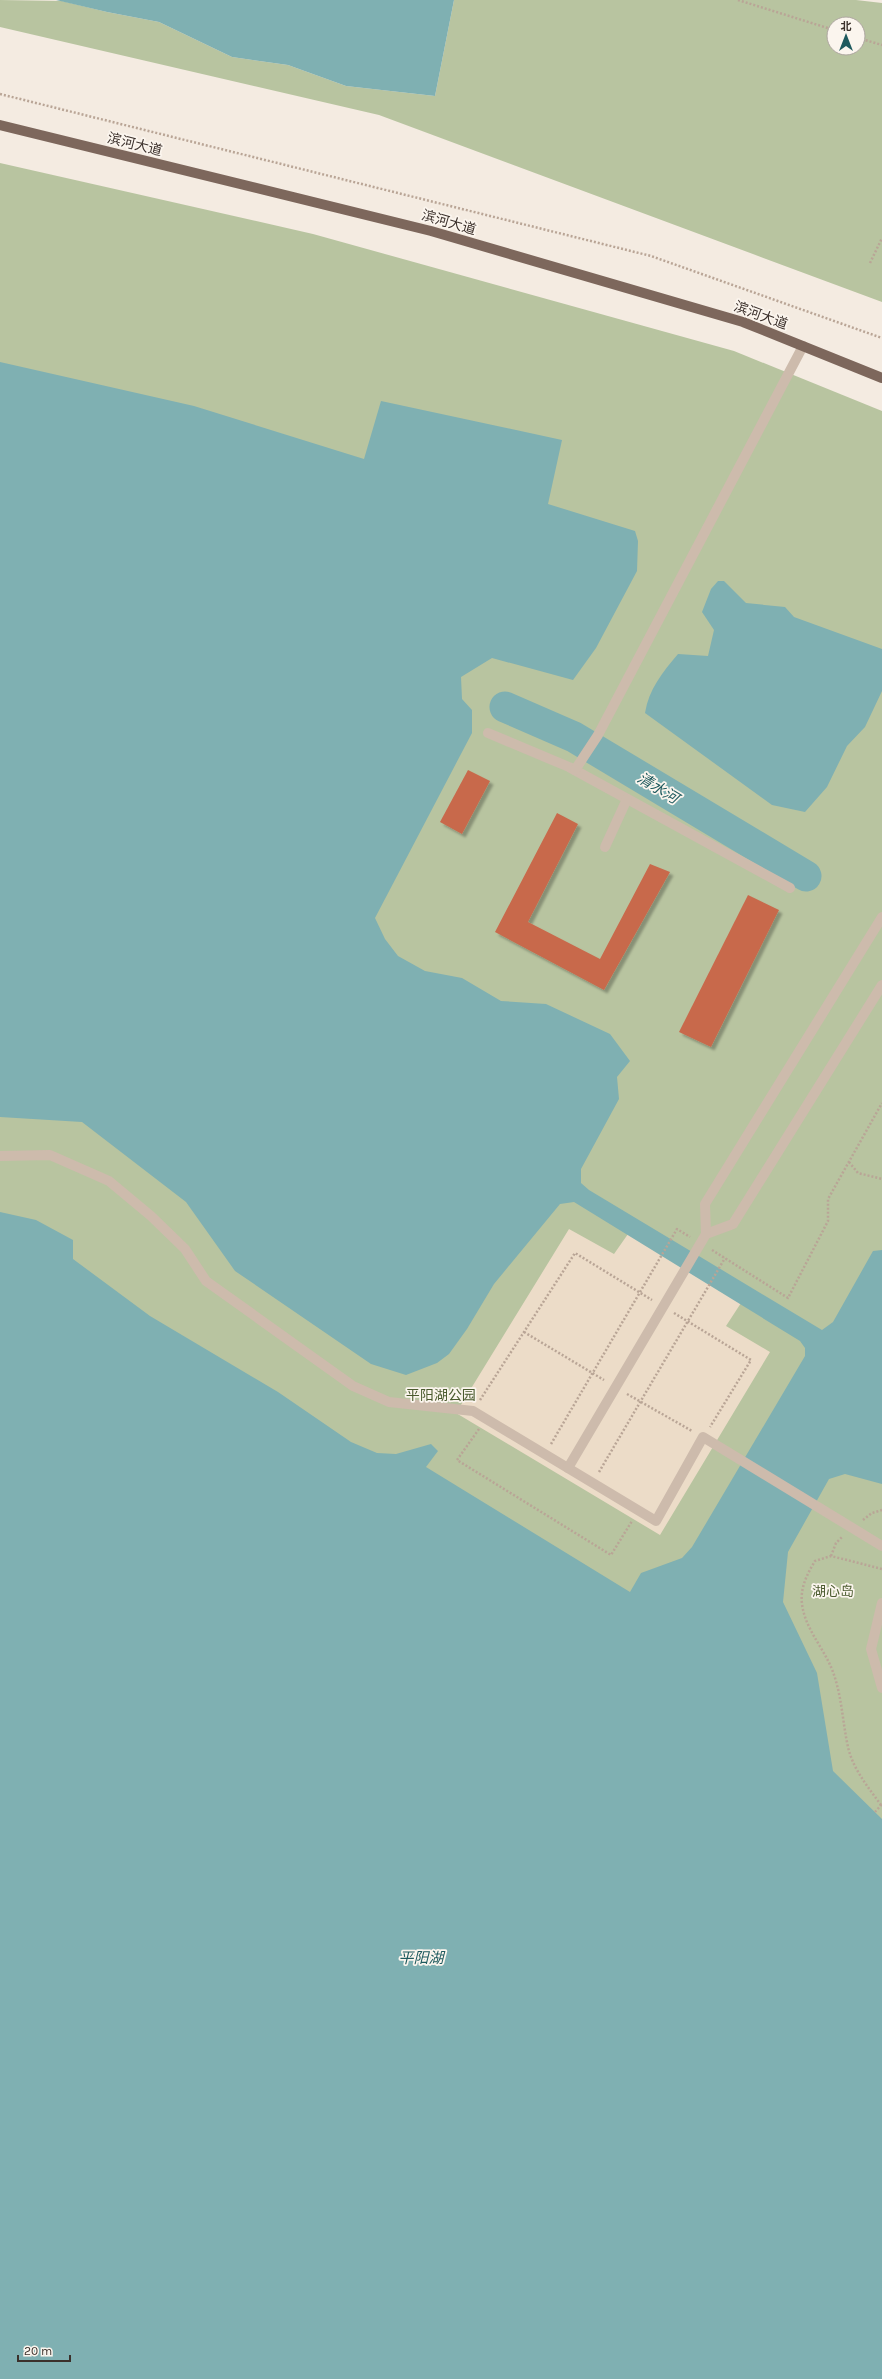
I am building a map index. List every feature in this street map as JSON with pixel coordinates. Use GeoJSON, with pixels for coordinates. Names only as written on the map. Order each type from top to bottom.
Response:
{"type":"FeatureCollection","features":[{"type":"Feature","properties":{"kind":"main road","name":"滨河大道"},"geometry":{"type":"LineString","coordinates":[[0,125],[431,231],[743,322],[882,378]]}},
{"type":"Feature","properties":{"kind":"street"},"geometry":{"type":"LineString","coordinates":[[575,770],[598,735],[803,346]]}},
{"type":"Feature","properties":{"kind":"street"},"geometry":{"type":"LineString","coordinates":[[488,733],[575,770],[790,888]]}},
{"type":"Feature","properties":{"kind":"street"},"geometry":{"type":"LineString","coordinates":[[605,847],[627,799]]}},
{"type":"Feature","properties":{"kind":"street"},"geometry":{"type":"LineString","coordinates":[[568,1468],[703,1238],[705,1204],[882,917]]}},
{"type":"Feature","properties":{"kind":"street"},"geometry":{"type":"LineString","coordinates":[[703,1238],[733,1224],[882,985]]}},
{"type":"Feature","properties":{"kind":"street"},"geometry":{"type":"LineString","coordinates":[[0,1156],[50,1155],[109,1181],[151,1216],[185,1249],[206,1281],[242,1309],[352,1386],[389,1402],[473,1411],[656,1521],[703,1437],[882,1546]]}},
{"type":"Feature","properties":{"kind":"street"},"geometry":{"type":"LineString","coordinates":[[882,1603],[871,1649],[882,1688]]}},
{"type":"Feature","properties":{"kind":"path"},"geometry":{"type":"LineString","coordinates":[[738,0],[826,28]]}},
{"type":"Feature","properties":{"kind":"path"},"geometry":{"type":"LineString","coordinates":[[866,40],[882,45]]}},
{"type":"Feature","properties":{"kind":"path"},"geometry":{"type":"LineString","coordinates":[[0,94],[651,256],[882,338]]}},
{"type":"Feature","properties":{"kind":"path"},"geometry":{"type":"LineString","coordinates":[[870,263],[882,238]]}},
{"type":"Feature","properties":{"kind":"path"},"geometry":{"type":"LineString","coordinates":[[545,1454],[677,1229],[703,1238],[725,1258],[788,1298],[828,1221],[828,1199],[882,1103]]}},
{"type":"Feature","properties":{"kind":"path"},"geometry":{"type":"LineString","coordinates":[[848,1162],[858,1173],[882,1178]]}},
{"type":"Feature","properties":{"kind":"path"},"geometry":{"type":"LineString","coordinates":[[473,1411],[575,1253],[751,1360],[703,1437]]}},
{"type":"Feature","properties":{"kind":"path"},"geometry":{"type":"LineString","coordinates":[[592,1483],[725,1258]]}},
{"type":"Feature","properties":{"kind":"path"},"geometry":{"type":"LineString","coordinates":[[486,1419],[457,1460],[611,1555],[639,1510]]}},
{"type":"Feature","properties":{"kind":"path"},"geometry":{"type":"LineString","coordinates":[[831,1556],[836,1543],[852,1528],[872,1513],[882,1510]]}},
{"type":"Feature","properties":{"kind":"path"},"geometry":{"type":"LineString","coordinates":[[875,1812],[882,1804],[860,1777],[848,1748],[839,1692],[831,1667],[817,1643],[802,1603],[804,1579],[815,1561],[831,1556],[882,1569]]}},
{"type":"Feature","properties":{"kind":"green space"},"geometry":{"type":"Polygon","coordinates":[[[0,0],[62,1],[107,12],[159,22],[232,57],[288,65],[346,86],[435,96],[454,0],[856,0],[882,3],[882,302],[379,115],[0,27],[0,0]]]}},
{"type":"Feature","properties":{"kind":"green space","name":"平阳湖"},"geometry":{"type":"Polygon","coordinates":[[[0,163],[313,234],[734,351],[882,411],[882,2379],[0,2379],[0,163]]]}},
{"type":"Feature","properties":{"kind":"shaded area"},"geometry":{"type":"Polygon","coordinates":[[[569,1229],[614,1254],[628,1234],[728,1295],[741,1303],[726,1326],[770,1352],[660,1535],[456,1413],[569,1229]]]}},
{"type":"Feature","properties":{"kind":"water"},"geometry":{"type":"Polygon","coordinates":[[[56,0],[454,0],[435,96],[346,86],[288,65],[232,57],[159,22],[56,0]]]}},
{"type":"Feature","properties":{"kind":"water","name":"平阳湖"},"geometry":{"type":"Polygon","coordinates":[[[0,362],[194,406],[364,459],[381,401],[562,440],[548,504],[635,531],[638,541],[637,571],[596,648],[573,680],[492,658],[461,677],[462,699],[472,710],[472,733],[375,918],[385,939],[398,956],[425,971],[462,978],[501,1001],[546,1004],[610,1034],[630,1061],[617,1077],[619,1099],[581,1169],[581,1183],[589,1190],[822,1330],[833,1322],[873,1251],[882,1250],[882,1484],[845,1474],[829,1479],[788,1552],[783,1602],[817,1673],[833,1771],[882,1819],[882,2379],[0,2379],[0,1212],[36,1220],[73,1240],[73,1259],[150,1316],[278,1392],[351,1442],[377,1453],[396,1454],[431,1444],[438,1451],[426,1467],[630,1592],[641,1573],[682,1558],[692,1547],[805,1356],[805,1348],[800,1341],[574,1202],[560,1204],[494,1284],[467,1329],[449,1354],[437,1363],[406,1375],[371,1364],[235,1271],[186,1202],[82,1122],[0,1117],[0,362]]]}},
{"type":"Feature","properties":{"kind":"water"},"geometry":{"type":"Polygon","coordinates":[[[718,581],[724,581],[746,603],[785,607],[794,617],[882,649],[882,691],[865,727],[847,746],[827,787],[805,812],[772,805],[645,713],[653,689],[678,654],[708,656],[714,630],[702,612],[711,589],[718,581]]]}},
{"type":"Feature","properties":{"kind":"building"},"geometry":{"type":"Polygon","coordinates":[[[468,770],[490,781],[462,834],[440,822],[468,770]]]}},
{"type":"Feature","properties":{"kind":"building"},"geometry":{"type":"Polygon","coordinates":[[[557,813],[578,824],[528,922],[600,959],[650,864],[670,872],[604,990],[495,932],[557,813]]]}},
{"type":"Feature","properties":{"kind":"building"},"geometry":{"type":"Polygon","coordinates":[[[748,895],[779,910],[711,1047],[679,1032],[748,895]]]}},
{"type":"Feature","properties":{"kind":"waterway","name":"清水河"},"geometry":{"type":"LineString","coordinates":[[505,707],[574,737],[806,876]]}},
{"type":"Feature","properties":{"kind":"park label","name":"平阳湖公园"},"geometry":{"type":"Point","coordinates":[441,1395]}},
{"type":"Feature","properties":{"kind":"park label","name":"湖心岛"},"geometry":{"type":"Point","coordinates":[833,1591]}}]}
